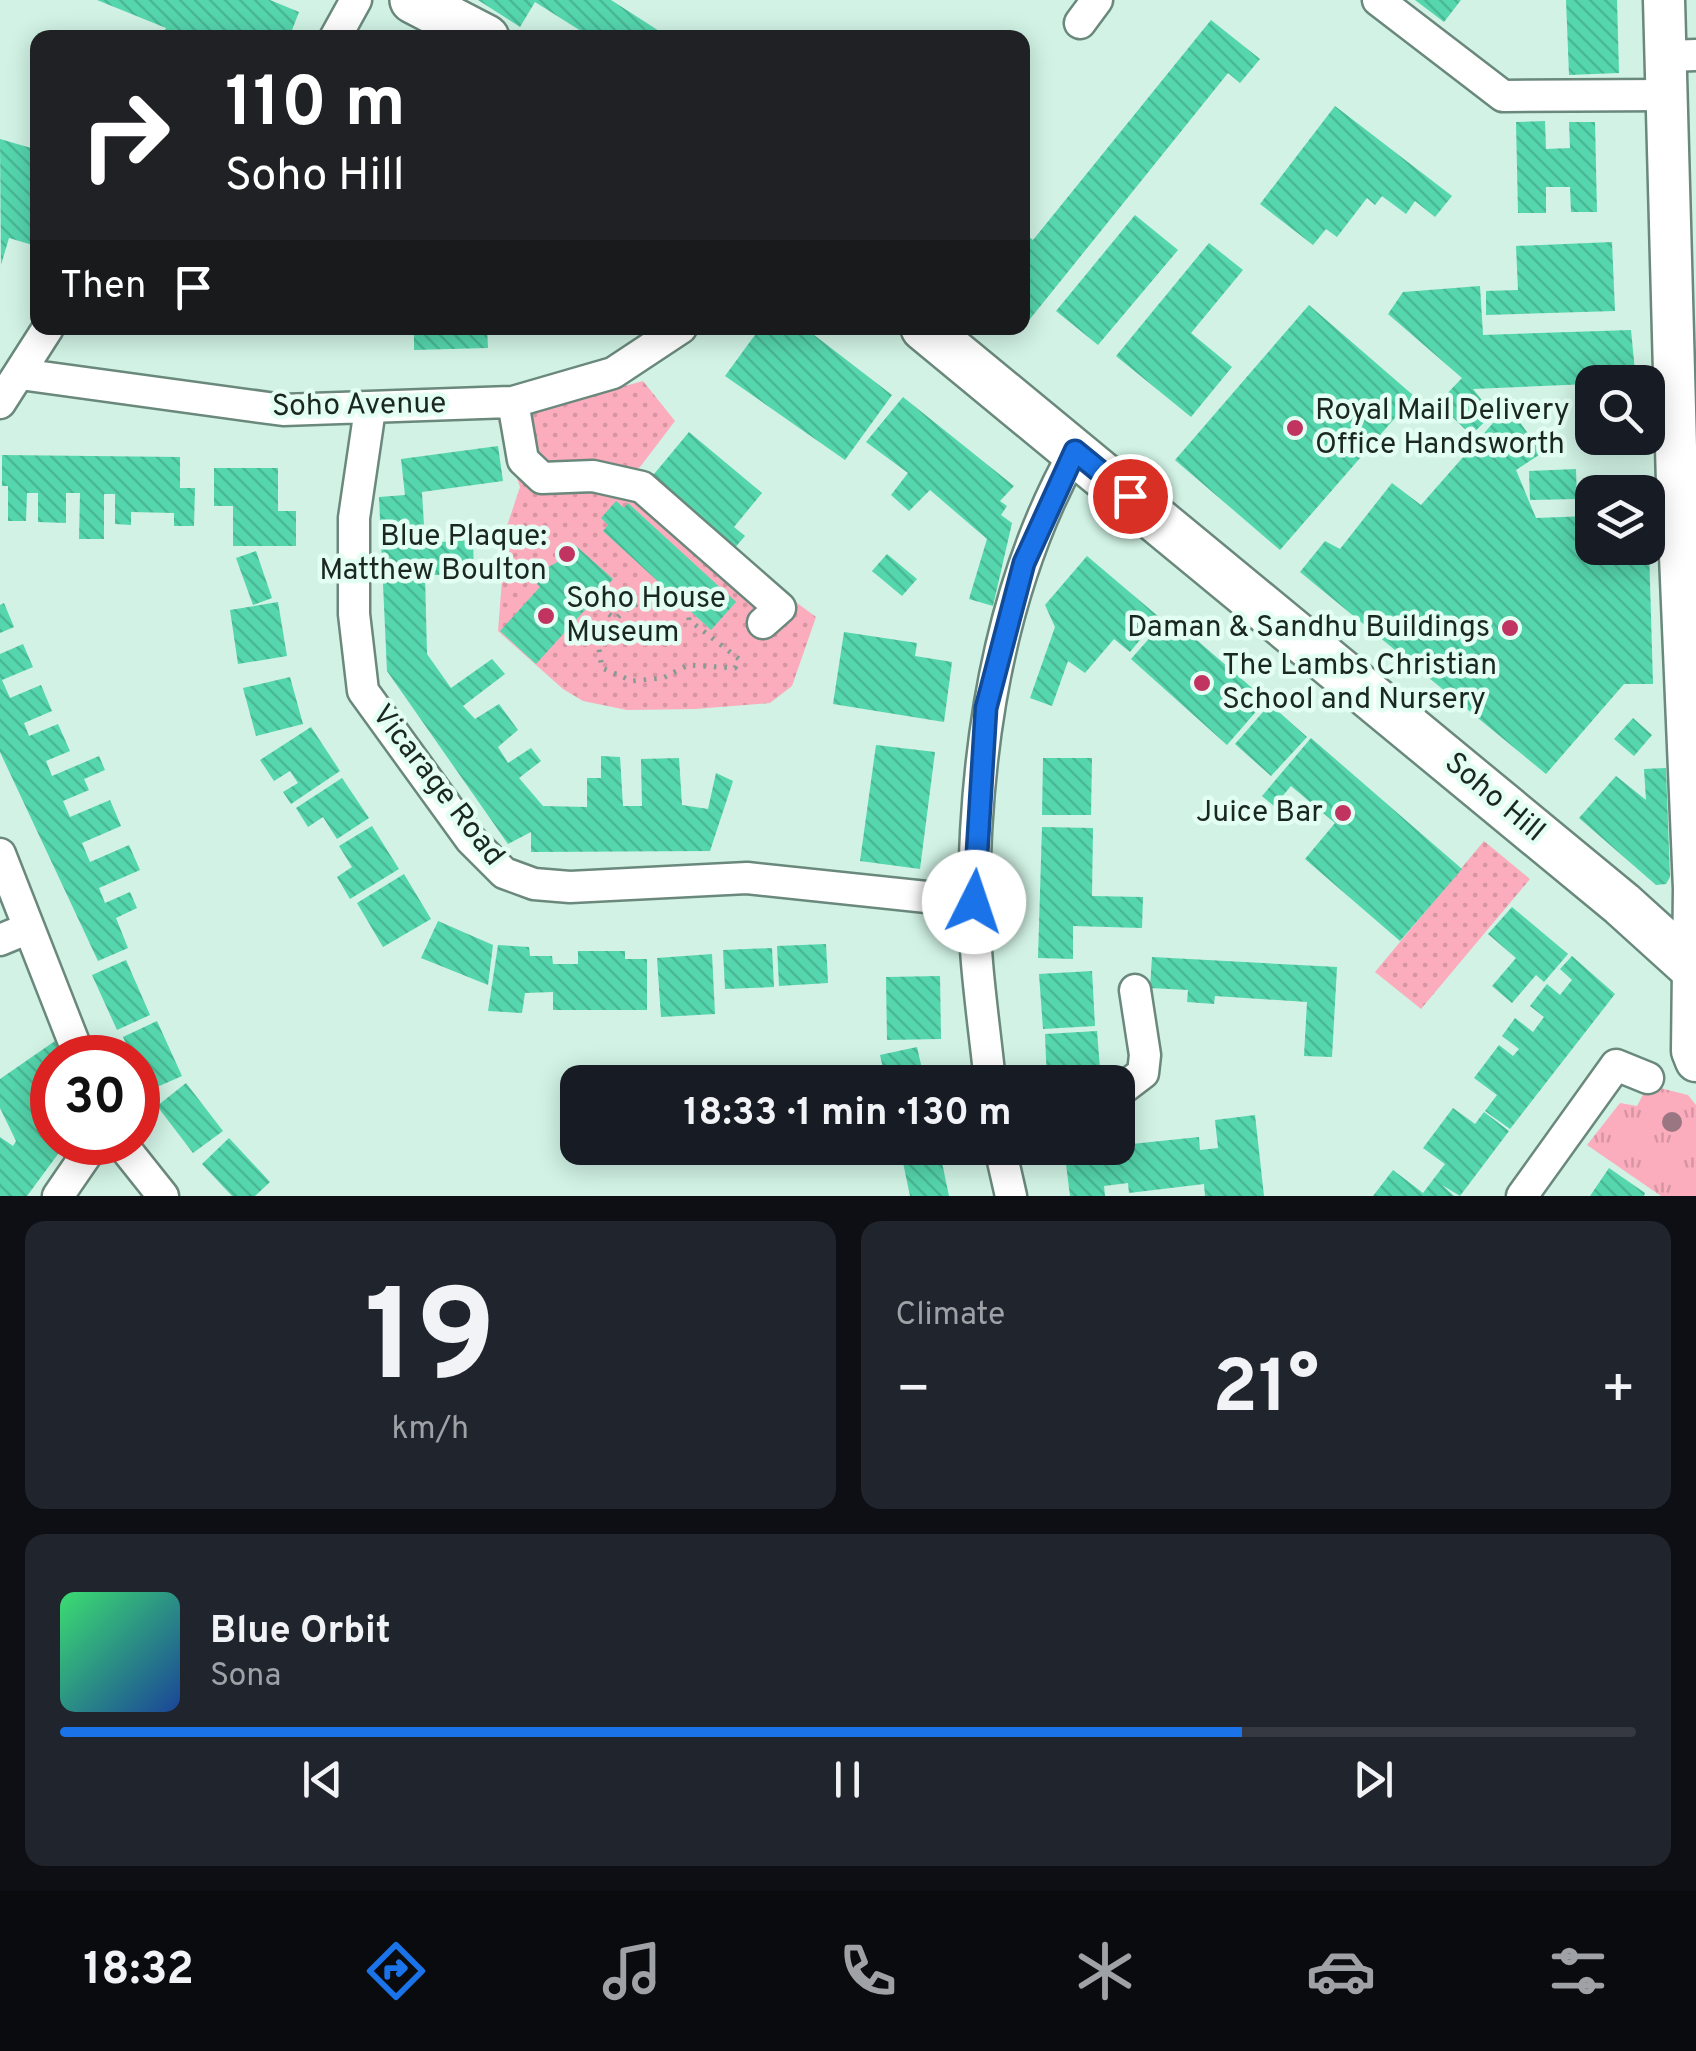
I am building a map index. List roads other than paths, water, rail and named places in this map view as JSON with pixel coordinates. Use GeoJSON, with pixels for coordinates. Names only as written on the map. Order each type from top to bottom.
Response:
{"type":"FeatureCollection","features":[{"type":"Feature","properties":{"kind":"highway"},"geometry":{"type":"LineString","coordinates":[[413,0],[471,30]]}},
{"type":"Feature","properties":{"kind":"highway","name":"Soho Hill"},"geometry":{"type":"LineString","coordinates":[[933,335],[1622,904],[1694,972]]}},
{"type":"Feature","properties":{"kind":"main road"},"geometry":{"type":"LineString","coordinates":[[1664,0],[1677,69],[1694,889],[1692,1051],[1696,1062]]}},
{"type":"Feature","properties":{"kind":"street"},"geometry":{"type":"LineString","coordinates":[[339,30],[356,0]]}},
{"type":"Feature","properties":{"kind":"street"},"geometry":{"type":"LineString","coordinates":[[1378,0],[1502,96],[1677,69]]}},
{"type":"Feature","properties":{"kind":"street"},"geometry":{"type":"LineString","coordinates":[[0,402],[44,335]]}},
{"type":"Feature","properties":{"kind":"street","name":"Soho Avenue"},"geometry":{"type":"LineString","coordinates":[[20,374],[283,410],[513,402],[613,373],[671,335]]}},
{"type":"Feature","properties":{"kind":"street"},"geometry":{"type":"LineString","coordinates":[[513,402],[523,460],[542,478],[593,476],[642,488],[780,608],[763,623]]}},
{"type":"Feature","properties":{"kind":"street","name":"Vicarage Road"},"geometry":{"type":"LineString","coordinates":[[370,409],[354,518],[354,614],[362,691],[472,840],[504,873],[534,884],[570,887],[747,878],[974,902]]}},
{"type":"Feature","properties":{"kind":"street"},"geometry":{"type":"LineString","coordinates":[[988,1065],[974,902],[986,708],[1024,563],[1075,451]]}},
{"type":"Feature","properties":{"kind":"street"},"geometry":{"type":"LineString","coordinates":[[0,854],[71,1035]]}},
{"type":"Feature","properties":{"kind":"street"},"geometry":{"type":"LineString","coordinates":[[0,940],[29,928]]}},
{"type":"Feature","properties":{"kind":"street"},"geometry":{"type":"LineString","coordinates":[[1135,990],[1145,1056],[1143,1074],[1135,1080]]}},
{"type":"Feature","properties":{"kind":"street"},"geometry":{"type":"LineString","coordinates":[[1522,1196],[1616,1066],[1648,1078]]}},
{"type":"Feature","properties":{"kind":"street"},"geometry":{"type":"LineString","coordinates":[[58,1196],[79,1165]]}},
{"type":"Feature","properties":{"kind":"street"},"geometry":{"type":"LineString","coordinates":[[138,1165],[163,1196]]}},
{"type":"Feature","properties":{"kind":"street"},"geometry":{"type":"LineString","coordinates":[[1004,1165],[1011,1196]]}},
{"type":"Feature","properties":{"kind":"place","name":"Royal Mail Delivery Office Handsworth"},"geometry":{"type":"Point","coordinates":[1295,428]}},
{"type":"Feature","properties":{"kind":"place","name":"Blue Plaque: Matthew Boulton"},"geometry":{"type":"Point","coordinates":[567,554]}},
{"type":"Feature","properties":{"kind":"place","name":"Soho House Museum"},"geometry":{"type":"Point","coordinates":[546,616]}},
{"type":"Feature","properties":{"kind":"place","name":"Daman & Sandhu Buildings"},"geometry":{"type":"Point","coordinates":[1510,628]}},
{"type":"Feature","properties":{"kind":"place","name":"The Lambs Christian School and Nursery"},"geometry":{"type":"Point","coordinates":[1202,683]}},
{"type":"Feature","properties":{"kind":"place","name":"Juice Bar"},"geometry":{"type":"Point","coordinates":[1343,813]}}]}
